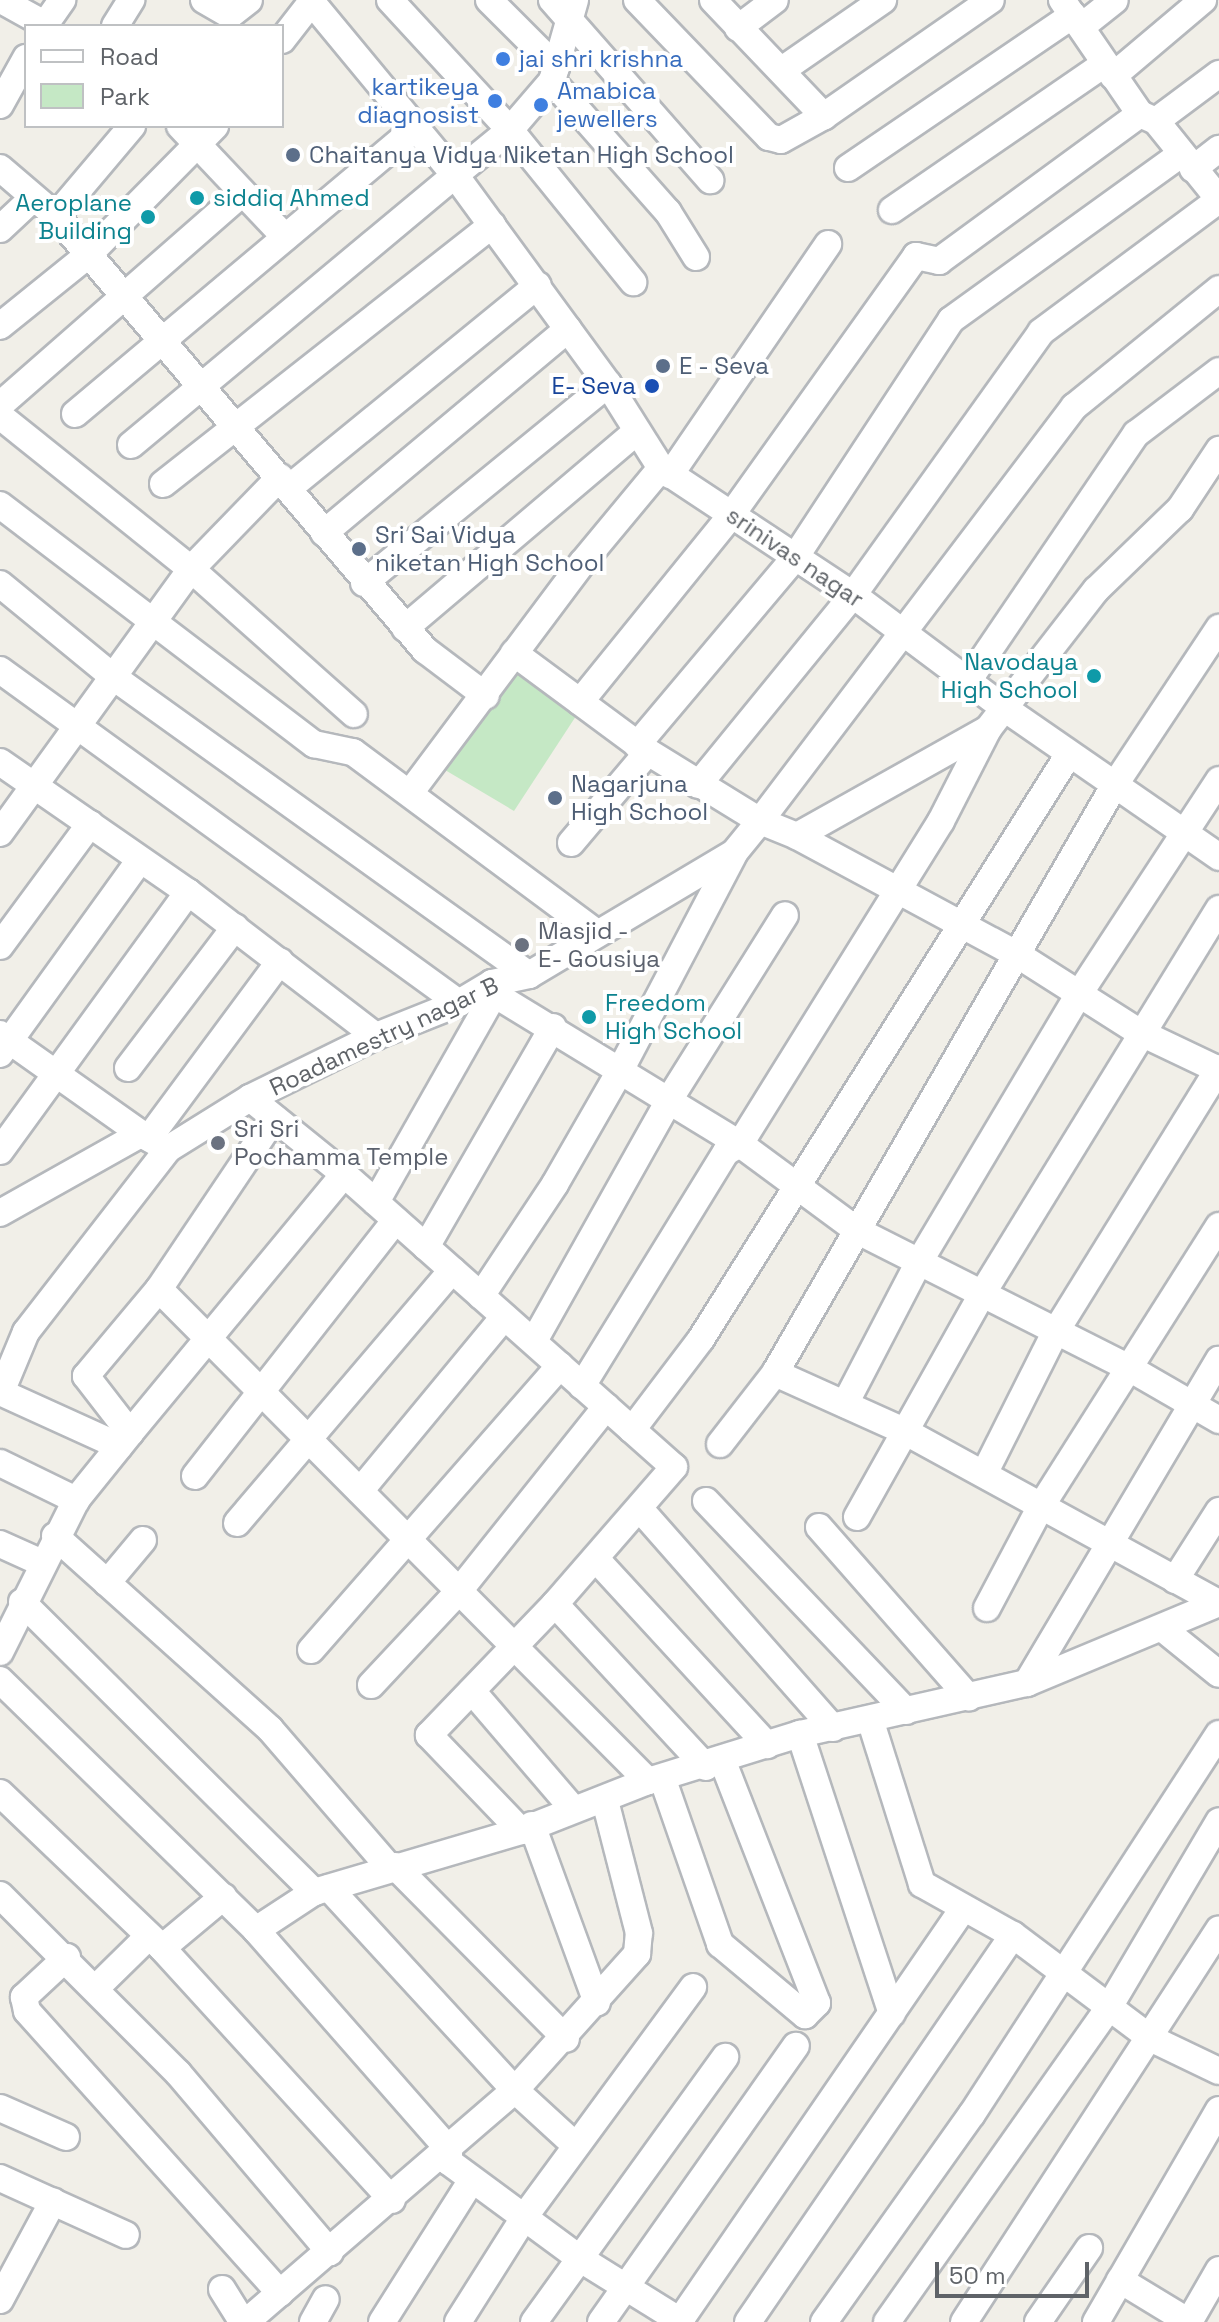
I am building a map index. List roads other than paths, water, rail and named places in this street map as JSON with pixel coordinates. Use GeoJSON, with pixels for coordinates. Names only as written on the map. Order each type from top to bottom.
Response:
{"type":"FeatureCollection","features":[{"type":"Feature","properties":{"kind":"street"},"geometry":{"type":"LineString","coordinates":[[1,0],[44,24]]}},
{"type":"Feature","properties":{"kind":"street"},"geometry":{"type":"LineString","coordinates":[[47,24],[62,0]]}},
{"type":"Feature","properties":{"kind":"street"},"geometry":{"type":"LineString","coordinates":[[116,24],[131,0]]}},
{"type":"Feature","properties":{"kind":"street"},"geometry":{"type":"LineString","coordinates":[[205,10],[234,15],[249,0]]}},
{"type":"Feature","properties":{"kind":"street"},"geometry":{"type":"LineString","coordinates":[[390,0],[510,130],[633,282]]}},
{"type":"Feature","properties":{"kind":"street"},"geometry":{"type":"LineString","coordinates":[[489,0],[668,212],[696,257]]}},
{"type":"Feature","properties":{"kind":"street"},"geometry":{"type":"LineString","coordinates":[[552,0],[573,10],[710,180]]}},
{"type":"Feature","properties":{"kind":"street"},"geometry":{"type":"LineString","coordinates":[[637,0],[769,137],[781,140],[824,116],[991,0]]}},
{"type":"Feature","properties":{"kind":"street"},"geometry":{"type":"LineString","coordinates":[[713,0],[824,116]]}},
{"type":"Feature","properties":{"kind":"street"},"geometry":{"type":"LineString","coordinates":[[738,28],[775,0]]}},
{"type":"Feature","properties":{"kind":"street"},"geometry":{"type":"LineString","coordinates":[[782,70],[883,0]]}},
{"type":"Feature","properties":{"kind":"street"},"geometry":{"type":"LineString","coordinates":[[848,168],[1072,14],[1115,0]]}},
{"type":"Feature","properties":{"kind":"street"},"geometry":{"type":"LineString","coordinates":[[892,210],[1108,71],[1203,0]]}},
{"type":"Feature","properties":{"kind":"street"},"geometry":{"type":"LineString","coordinates":[[284,37],[312,1]]}},
{"type":"Feature","properties":{"kind":"street","name":"srinivas nagar"},"geometry":{"type":"LineString","coordinates":[[312,1],[417,127],[538,285],[665,472],[853,595],[1007,710],[1219,857]]}},
{"type":"Feature","properties":{"kind":"street"},"geometry":{"type":"LineString","coordinates":[[131,445],[201,383],[510,130],[554,74],[573,10]]}},
{"type":"Feature","properties":{"kind":"street"},"geometry":{"type":"LineString","coordinates":[[698,785],[853,595],[1041,332],[1219,200],[1108,71],[1072,14]]}},
{"type":"Feature","properties":{"kind":"street"},"geometry":{"type":"LineString","coordinates":[[0,105],[24,62]]}},
{"type":"Feature","properties":{"kind":"street"},"geometry":{"type":"LineString","coordinates":[[580,702],[732,514],[916,256],[939,261],[1148,117],[1219,74]]}},
{"type":"Feature","properties":{"kind":"street"},"geometry":{"type":"LineString","coordinates":[[75,414],[417,127]]}},
{"type":"Feature","properties":{"kind":"street"},"geometry":{"type":"LineString","coordinates":[[56,216],[130,128]]}},
{"type":"Feature","properties":{"kind":"street"},"geometry":{"type":"LineString","coordinates":[[186,128],[208,136],[242,193],[285,237]]}},
{"type":"Feature","properties":{"kind":"street"},"geometry":{"type":"LineString","coordinates":[[0,326],[88,255],[208,136]]}},
{"type":"Feature","properties":{"kind":"street"},"geometry":{"type":"LineString","coordinates":[[571,843],[642,748],[796,556],[951,320],[1186,162],[1219,149]]}},
{"type":"Feature","properties":{"kind":"street"},"geometry":{"type":"LineString","coordinates":[[0,168],[56,216],[240,428],[364,583],[425,650],[486,696]]}},
{"type":"Feature","properties":{"kind":"street"},"geometry":{"type":"LineString","coordinates":[[0,405],[242,193]]}},
{"type":"Feature","properties":{"kind":"street"},"geometry":{"type":"LineString","coordinates":[[0,229],[33,198]]}},
{"type":"Feature","properties":{"kind":"street"},"geometry":{"type":"LineString","coordinates":[[163,484],[240,428],[492,225]]}},
{"type":"Feature","properties":{"kind":"street"},"geometry":{"type":"LineString","coordinates":[[410,793],[486,696],[514,653],[665,472],[828,244]]}},
{"type":"Feature","properties":{"kind":"street"},"geometry":{"type":"LineString","coordinates":[[0,833],[31,784],[191,569],[284,482],[538,285]]}},
{"type":"Feature","properties":{"kind":"street","name":"Roadamestry nagar B"},"geometry":{"type":"LineString","coordinates":[[0,1213],[250,1098],[376,1036],[529,975],[734,853],[905,636],[1074,407],[1219,289]]}},
{"type":"Feature","properties":{"kind":"street"},"geometry":{"type":"LineString","coordinates":[[324,533],[568,329]]}},
{"type":"Feature","properties":{"kind":"street"},"geometry":{"type":"LineString","coordinates":[[968,681],[1136,434],[1219,371]]}},
{"type":"Feature","properties":{"kind":"street"},"geometry":{"type":"LineString","coordinates":[[364,583],[608,384]]}},
{"type":"Feature","properties":{"kind":"street"},"geometry":{"type":"LineString","coordinates":[[0,416],[191,569],[354,714]]}},
{"type":"Feature","properties":{"kind":"street"},"geometry":{"type":"LineString","coordinates":[[405,628],[636,432]]}},
{"type":"Feature","properties":{"kind":"street"},"geometry":{"type":"LineString","coordinates":[[797,836],[988,729],[1007,710],[1096,590],[1180,509],[1219,450]]}},
{"type":"Feature","properties":{"kind":"street"},"geometry":{"type":"LineString","coordinates":[[0,505],[314,744],[353,752],[597,933]]}},
{"type":"Feature","properties":{"kind":"street"},"geometry":{"type":"LineString","coordinates":[[0,584],[112,676],[529,975]]}},
{"type":"Feature","properties":{"kind":"street"},"geometry":{"type":"LineString","coordinates":[[720,1444],[775,1373],[1114,786],[1219,628]]}},
{"type":"Feature","properties":{"kind":"street"},"geometry":{"type":"LineString","coordinates":[[514,653],[642,748],[698,785],[760,821],[797,836],[1018,955],[1081,991],[1139,1032],[1219,1069],[1056,1331],[984,1474]]}},
{"type":"Feature","properties":{"kind":"street"},"geometry":{"type":"LineString","coordinates":[[0,670],[459,1003]]}},
{"type":"Feature","properties":{"kind":"street"},"geometry":{"type":"LineString","coordinates":[[582,1386],[726,1152],[740,1144],[941,821],[988,729]]}},
{"type":"Feature","properties":{"kind":"street"},"geometry":{"type":"LineString","coordinates":[[632,1430],[701,1339],[963,928],[1069,754]]}},
{"type":"Feature","properties":{"kind":"street"},"geometry":{"type":"LineString","coordinates":[[0,762],[188,892],[376,1036]]}},
{"type":"Feature","properties":{"kind":"street"},"geometry":{"type":"LineString","coordinates":[[845,1404],[918,1264],[1081,991],[1219,780]]}},
{"type":"Feature","properties":{"kind":"street"},"geometry":{"type":"LineString","coordinates":[[0,946],[90,824]]}},
{"type":"Feature","properties":{"kind":"street"},"geometry":{"type":"LineString","coordinates":[[481,1296],[555,1184],[621,1069],[734,853]]}},
{"type":"Feature","properties":{"kind":"street"},"geometry":{"type":"LineString","coordinates":[[139,861],[3,1043],[153,1140]]}},
{"type":"Feature","properties":{"kind":"street"},"geometry":{"type":"LineString","coordinates":[[0,1151],[52,1074],[188,892]]}},
{"type":"Feature","properties":{"kind":"street"},"geometry":{"type":"LineString","coordinates":[[857,1517],[982,1294],[1139,1032],[1219,909]]}},
{"type":"Feature","properties":{"kind":"street"},"geometry":{"type":"LineString","coordinates":[[534,1341],[669,1100],[785,915]]}},
{"type":"Feature","properties":{"kind":"street"},"geometry":{"type":"LineString","coordinates":[[128,1068],[235,927]]}},
{"type":"Feature","properties":{"kind":"street"},"geometry":{"type":"LineString","coordinates":[[125,1439],[0,1392],[26,1332],[153,1140],[280,961]]}},
{"type":"Feature","properties":{"kind":"street"},"geometry":{"type":"LineString","coordinates":[[376,1202],[493,989],[740,1144],[799,1184],[858,1231],[1129,1368],[1193,1408],[1219,1420]]}},
{"type":"Feature","properties":{"kind":"street"},"geometry":{"type":"LineString","coordinates":[[426,1247],[553,1027]]}},
{"type":"Feature","properties":{"kind":"street"},"geometry":{"type":"LineString","coordinates":[[250,1098],[344,1174],[674,1467],[555,1604],[513,1644],[429,1735],[526,1828],[597,2003]]}},
{"type":"Feature","properties":{"kind":"street"},"geometry":{"type":"LineString","coordinates":[[125,1439],[86,1376],[159,1289],[274,1118]]}},
{"type":"Feature","properties":{"kind":"street"},"geometry":{"type":"LineString","coordinates":[[0,1652],[5,1624],[22,1602],[76,1500],[210,1341],[344,1174]]}},
{"type":"Feature","properties":{"kind":"street"},"geometry":{"type":"LineString","coordinates":[[195,1476],[396,1220]]}},
{"type":"Feature","properties":{"kind":"street"},"geometry":{"type":"LineString","coordinates":[[987,1608],[1040,1508],[1219,1226]]}},
{"type":"Feature","properties":{"kind":"street"},"geometry":{"type":"LineString","coordinates":[[237,1523],[452,1270]]}},
{"type":"Feature","properties":{"kind":"street"},"geometry":{"type":"LineString","coordinates":[[159,1289],[459,1591],[656,1781],[720,1944],[805,2015],[817,2003],[714,1765],[555,1604]]}},
{"type":"Feature","properties":{"kind":"street"},"geometry":{"type":"LineString","coordinates":[[360,1491],[504,1317]]}},
{"type":"Feature","properties":{"kind":"street"},"geometry":{"type":"LineString","coordinates":[[1027,1683],[1219,1360]]}},
{"type":"Feature","properties":{"kind":"street"},"geometry":{"type":"LineString","coordinates":[[311,1650],[560,1366]]}},
{"type":"Feature","properties":{"kind":"street"},"geometry":{"type":"LineString","coordinates":[[775,1373],[906,1432],[1109,1546],[1218,1603]]}},
{"type":"Feature","properties":{"kind":"street"},"geometry":{"type":"LineString","coordinates":[[371,1685],[459,1591],[606,1407]]}},
{"type":"Feature","properties":{"kind":"street"},"geometry":{"type":"LineString","coordinates":[[0,1463],[76,1500]]}},
{"type":"Feature","properties":{"kind":"street"},"geometry":{"type":"LineString","coordinates":[[706,1501],[906,1711]]}},
{"type":"Feature","properties":{"kind":"street"},"geometry":{"type":"LineString","coordinates":[[640,1509],[833,1728]]}},
{"type":"Feature","properties":{"kind":"street"},"geometry":{"type":"LineString","coordinates":[[1175,1580],[1219,1511]]}},
{"type":"Feature","properties":{"kind":"street"},"geometry":{"type":"LineString","coordinates":[[819,1527],[969,1698]]}},
{"type":"Feature","properties":{"kind":"street"},"geometry":{"type":"LineString","coordinates":[[55,1536],[270,1729],[392,1867],[566,2039]]}},
{"type":"Feature","properties":{"kind":"street"},"geometry":{"type":"LineString","coordinates":[[107,1583],[143,1540]]}},
{"type":"Feature","properties":{"kind":"street"},"geometry":{"type":"LineString","coordinates":[[0,1544],[42,1563]]}},
{"type":"Feature","properties":{"kind":"street"},"geometry":{"type":"LineString","coordinates":[[596,1559],[767,1745]]}},
{"type":"Feature","properties":{"kind":"street"},"geometry":{"type":"LineString","coordinates":[[22,1602],[321,1890],[515,2090],[575,2145]]}},
{"type":"Feature","properties":{"kind":"street"},"geometry":{"type":"LineString","coordinates":[[256,1930],[321,1890],[526,1828],[573,1809],[714,1765],[800,1734],[1027,1683],[1218,1603]]}},
{"type":"Feature","properties":{"kind":"street"},"geometry":{"type":"LineString","coordinates":[[1162,1628],[1219,1674]]}},
{"type":"Feature","properties":{"kind":"street"},"geometry":{"type":"LineString","coordinates":[[0,1680],[256,1930],[449,2150],[449,2162],[579,2258],[680,2321],[962,1910]]}},
{"type":"Feature","properties":{"kind":"street"},"geometry":{"type":"LineString","coordinates":[[472,1691],[573,1809]]}},
{"type":"Feature","properties":{"kind":"street"},"geometry":{"type":"LineString","coordinates":[[870,1719],[922,1884],[962,1910],[1013,1935],[1150,2038],[1219,2071]]}},
{"type":"Feature","properties":{"kind":"street"},"geometry":{"type":"LineString","coordinates":[[800,1734],[892,2013]]}},
{"type":"Feature","properties":{"kind":"street"},"geometry":{"type":"LineString","coordinates":[[824,2322],[972,2114],[1219,1734]]}},
{"type":"Feature","properties":{"kind":"street"},"geometry":{"type":"LineString","coordinates":[[0,1793],[156,1942],[392,2200]]}},
{"type":"Feature","properties":{"kind":"street"},"geometry":{"type":"LineString","coordinates":[[222,2289],[244,2322],[449,2150],[515,2090],[597,2003],[640,1946],[605,1801]]}},
{"type":"Feature","properties":{"kind":"street"},"geometry":{"type":"LineString","coordinates":[[887,2322],[1108,2009],[1219,1821]]}},
{"type":"Feature","properties":{"kind":"street"},"geometry":{"type":"LineString","coordinates":[[0,1895],[67,1957],[178,2073],[330,2252]]}},
{"type":"Feature","properties":{"kind":"street"},"geometry":{"type":"LineString","coordinates":[[96,1988],[156,1942],[223,1897]]}},
{"type":"Feature","properties":{"kind":"street"},"geometry":{"type":"LineString","coordinates":[[964,2322],[1219,1929]]}},
{"type":"Feature","properties":{"kind":"street"},"geometry":{"type":"LineString","coordinates":[[748,2322],[1013,1935]]}},
{"type":"Feature","properties":{"kind":"street"},"geometry":{"type":"LineString","coordinates":[[67,1957],[24,1997],[27,2011],[280,2293]]}},
{"type":"Feature","properties":{"kind":"street"},"geometry":{"type":"LineString","coordinates":[[458,2322],[525,2216],[693,1987]]}},
{"type":"Feature","properties":{"kind":"street"},"geometry":{"type":"LineString","coordinates":[[601,2322],[796,2046]]}},
{"type":"Feature","properties":{"kind":"street"},"geometry":{"type":"LineString","coordinates":[[534,2322],[725,2057]]}},
{"type":"Feature","properties":{"kind":"street"},"geometry":{"type":"LineString","coordinates":[[0,2108],[66,2137]]}},
{"type":"Feature","properties":{"kind":"street"},"geometry":{"type":"LineString","coordinates":[[1096,2322],[1212,2140],[1219,2110]]}},
{"type":"Feature","properties":{"kind":"street"},"geometry":{"type":"LineString","coordinates":[[0,2178],[126,2235]]}},
{"type":"Feature","properties":{"kind":"street"},"geometry":{"type":"LineString","coordinates":[[382,2322],[471,2181]]}},
{"type":"Feature","properties":{"kind":"street"},"geometry":{"type":"LineString","coordinates":[[0,2300],[9,2263],[53,2201]]}},
{"type":"Feature","properties":{"kind":"street"},"geometry":{"type":"LineString","coordinates":[[1038,2322],[1089,2248]]}},
{"type":"Feature","properties":{"kind":"street"},"geometry":{"type":"LineString","coordinates":[[1120,2280],[1189,2322],[1219,2270]]}},
{"type":"Feature","properties":{"kind":"street"},"geometry":{"type":"LineString","coordinates":[[313,2322],[326,2299]]}},
{"type":"Feature","properties":{"kind":"place","name":"jai shri krishna"},"geometry":{"type":"Point","coordinates":[503,59]}},
{"type":"Feature","properties":{"kind":"place","name":"kartikeya diagnosist"},"geometry":{"type":"Point","coordinates":[495,101]}},
{"type":"Feature","properties":{"kind":"place","name":"Amabica jewellers"},"geometry":{"type":"Point","coordinates":[541,105]}},
{"type":"Feature","properties":{"kind":"place","name":"Chaitanya Vidya Niketan High School"},"geometry":{"type":"Point","coordinates":[293,155]}},
{"type":"Feature","properties":{"kind":"place","name":"siddiq Ahmed"},"geometry":{"type":"Point","coordinates":[197,198]}},
{"type":"Feature","properties":{"kind":"place","name":"Aeroplane Building"},"geometry":{"type":"Point","coordinates":[148,217]}},
{"type":"Feature","properties":{"kind":"place","name":"E - Seva"},"geometry":{"type":"Point","coordinates":[663,366]}},
{"type":"Feature","properties":{"kind":"place","name":"E- Seva"},"geometry":{"type":"Point","coordinates":[652,386]}},
{"type":"Feature","properties":{"kind":"place","name":"Sri Sai Vidya niketan High School"},"geometry":{"type":"Point","coordinates":[359,549]}},
{"type":"Feature","properties":{"kind":"place","name":"Navodaya High School"},"geometry":{"type":"Point","coordinates":[1094,676]}},
{"type":"Feature","properties":{"kind":"place","name":"Nagarjuna High School"},"geometry":{"type":"Point","coordinates":[555,798]}},
{"type":"Feature","properties":{"kind":"place","name":"Masjid - E- Gousiya"},"geometry":{"type":"Point","coordinates":[522,945]}},
{"type":"Feature","properties":{"kind":"place","name":"Freedom High School"},"geometry":{"type":"Point","coordinates":[589,1017]}},
{"type":"Feature","properties":{"kind":"place","name":"Sri Sri Pochamma Temple"},"geometry":{"type":"Point","coordinates":[218,1143]}}]}
